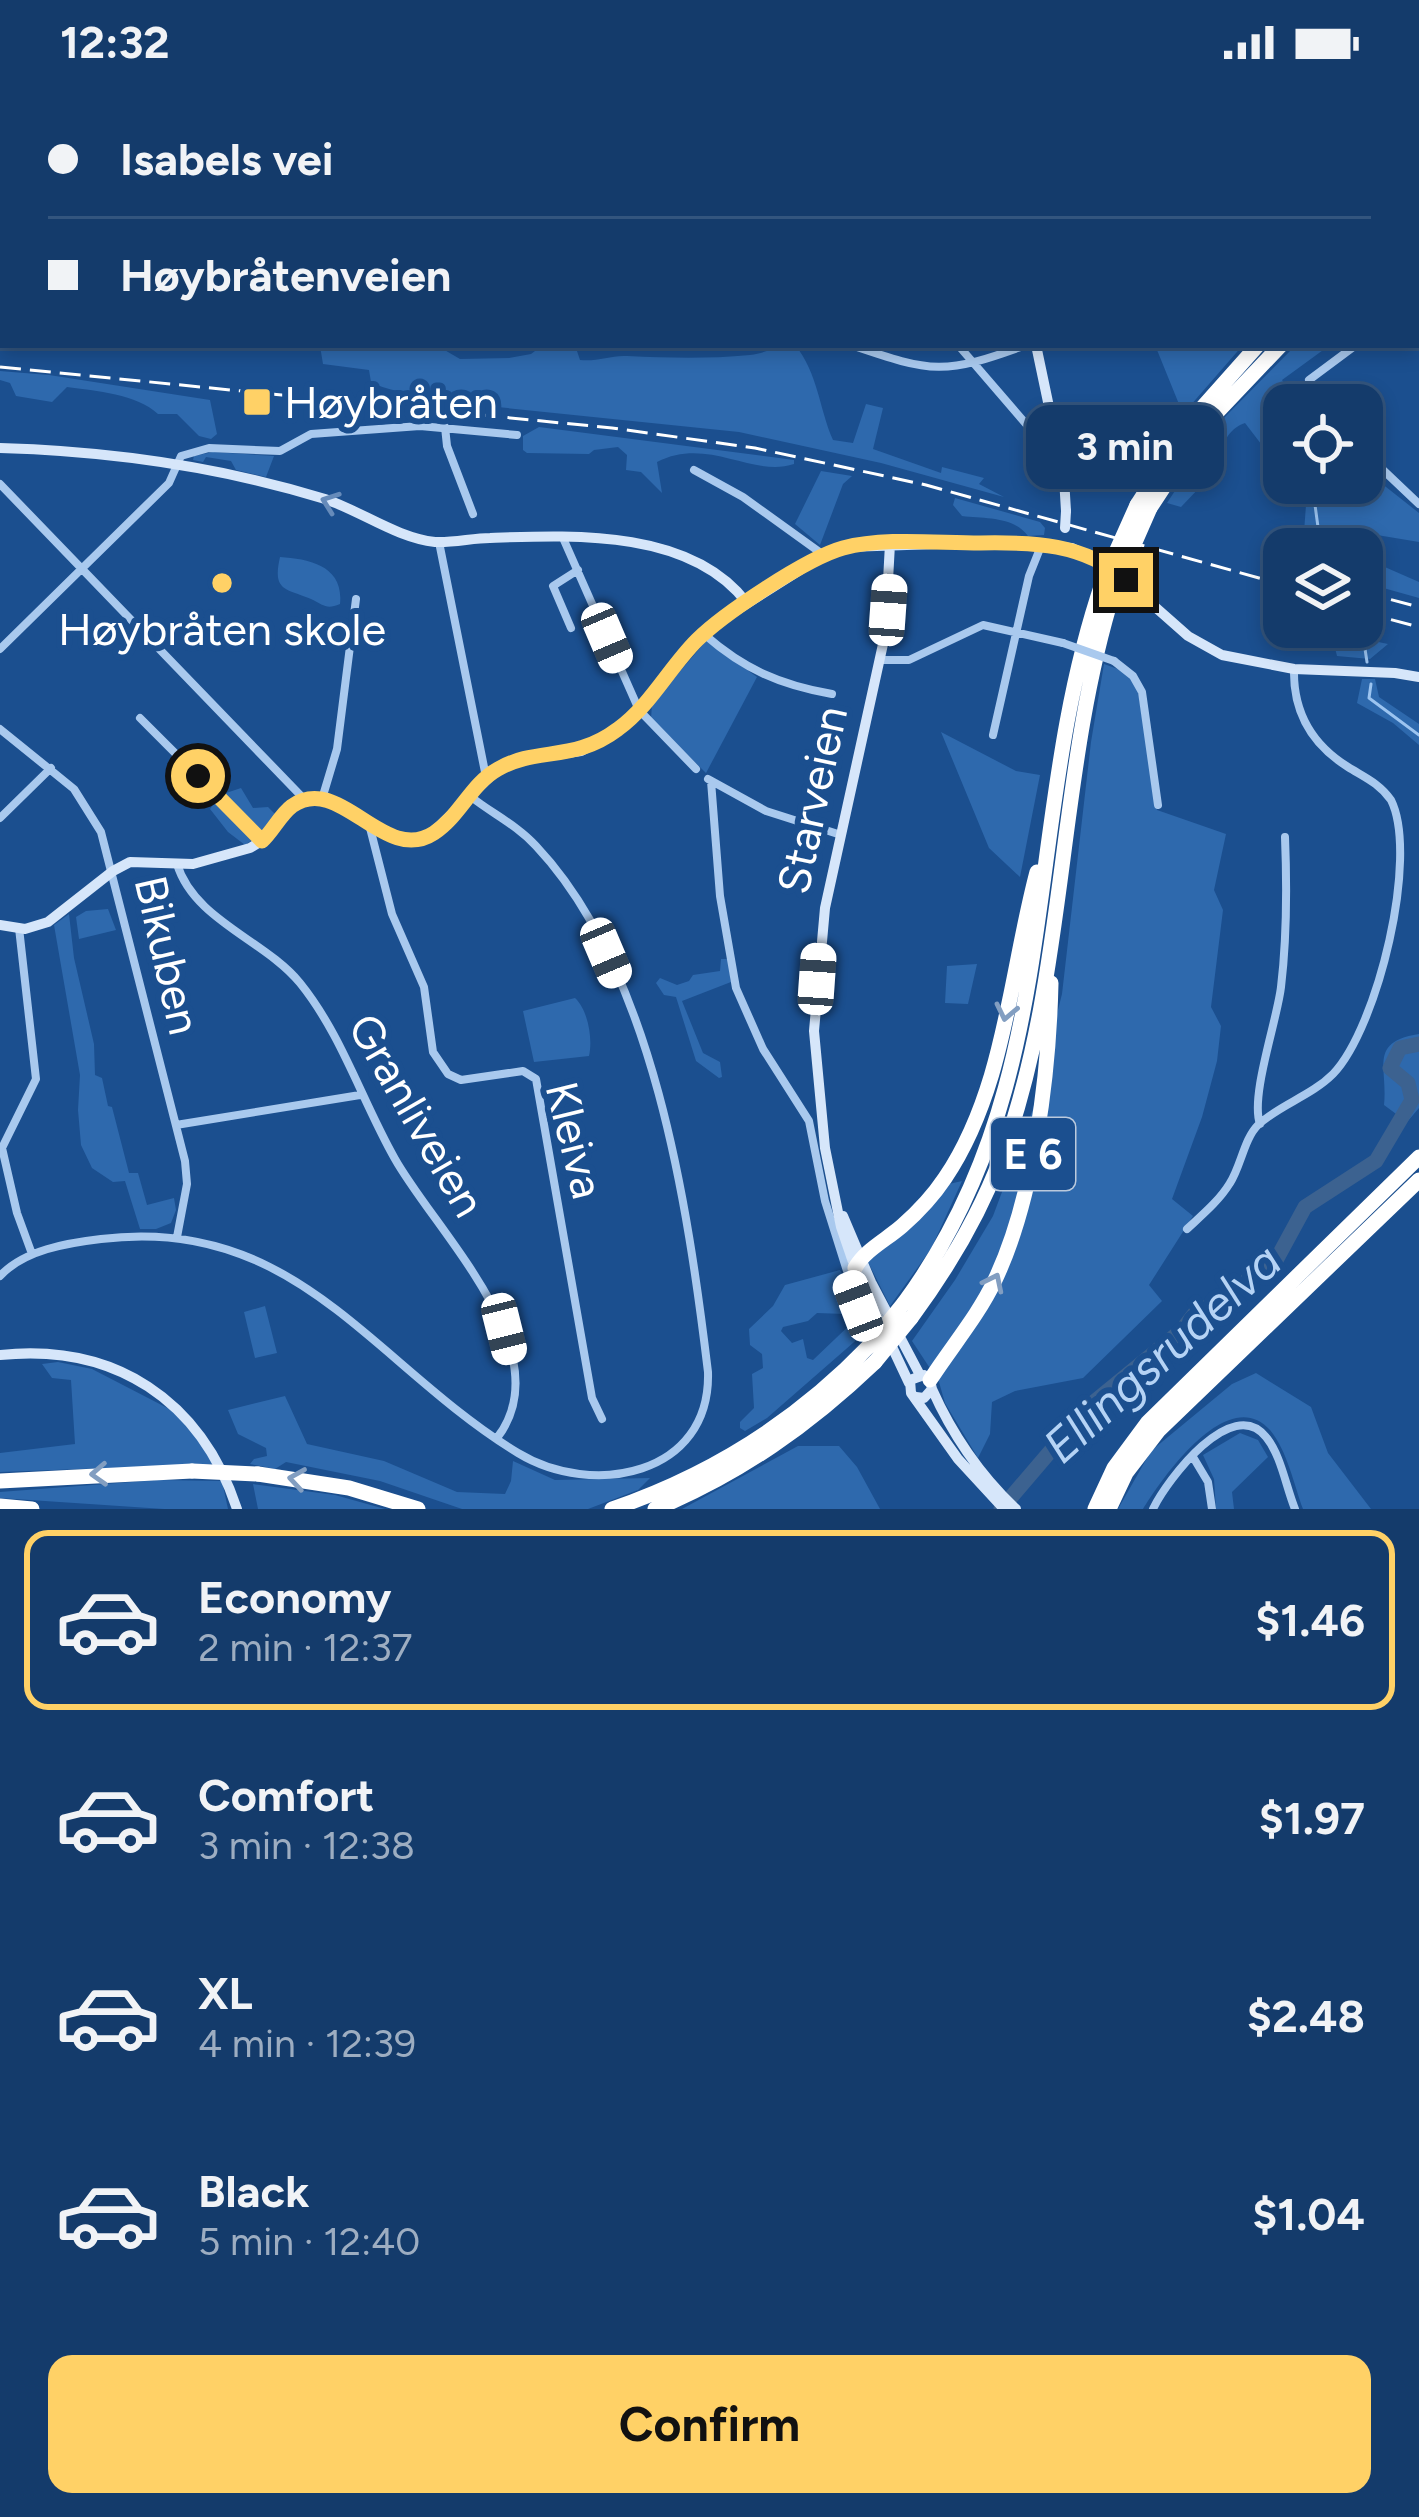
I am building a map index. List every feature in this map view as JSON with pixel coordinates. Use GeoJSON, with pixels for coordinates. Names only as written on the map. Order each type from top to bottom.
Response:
{"type":"FeatureCollection","features":[{"type":"Feature","properties":{"kind":"highway","name":"E 6"},"geometry":{"type":"LineString","coordinates":[[908,1310],[965,1204],[998,1120],[1026,1000],[1074,685],[1108,585],[1144,506],[1193,418],[1255,348]]}},
{"type":"Feature","properties":{"kind":"highway","name":"E 6"},"geometry":{"type":"LineString","coordinates":[[1144,506],[1220,406],[1277,348]]}},
{"type":"Feature","properties":{"kind":"highway","name":"E 6"},"geometry":{"type":"LineString","coordinates":[[655,1509],[776,1446],[839,1396],[965,1236],[1002,1156],[1034,1037],[1084,704],[1108,585]]}},
{"type":"Feature","properties":{"kind":"highway","name":"E 6"},"geometry":{"type":"LineString","coordinates":[[858,1263],[930,1198],[968,1138],[989,1081],[1053,817]]}},
{"type":"Feature","properties":{"kind":"highway","name":"E 6"},"geometry":{"type":"LineString","coordinates":[[923,1382],[987,1296],[1021,1210],[1051,1002],[1054,903]]}},
{"type":"Feature","properties":{"kind":"highway"},"geometry":{"type":"LineString","coordinates":[[1095,1509],[1114,1468],[1148,1422],[1419,1157]]}},
{"type":"Feature","properties":{"kind":"highway"},"geometry":{"type":"LineString","coordinates":[[1109,1509],[1126,1473],[1159,1430],[1419,1180]]}},
{"type":"Feature","properties":{"kind":"highway","name":"E 6"},"geometry":{"type":"LineString","coordinates":[[612,1509],[693,1477],[750,1445],[872,1353]]}},
{"type":"Feature","properties":{"kind":"highway"},"geometry":{"type":"LineString","coordinates":[[0,1481],[192,1472],[258,1474],[349,1488],[418,1509]]}},
{"type":"Feature","properties":{"kind":"highway"},"geometry":{"type":"LineString","coordinates":[[0,1506],[32,1509]]}},
{"type":"Feature","properties":{"kind":"street"},"geometry":{"type":"LineString","coordinates":[[861,348],[927,368],[955,369],[1018,348]]}},
{"type":"Feature","properties":{"kind":"street"},"geometry":{"type":"LineString","coordinates":[[961,348],[1052,454],[1060,455]]}},
{"type":"Feature","properties":{"kind":"street"},"geometry":{"type":"LineString","coordinates":[[1037,348],[1060,455],[1066,511],[1061,546]]}},
{"type":"Feature","properties":{"kind":"street"},"geometry":{"type":"LineString","coordinates":[[1312,384],[1309,380],[1352,348]]}},
{"type":"Feature","properties":{"kind":"street"},"geometry":{"type":"LineString","coordinates":[[445,427],[446,446],[473,514]]}},
{"type":"Feature","properties":{"kind":"street"},"geometry":{"type":"LineString","coordinates":[[0,650],[170,483],[182,457],[198,450],[280,452],[304,436],[320,433],[445,427],[517,435]]}},
{"type":"Feature","properties":{"kind":"street"},"geometry":{"type":"LineString","coordinates":[[0,448],[178,465],[328,500],[440,542],[620,541],[670,553],[726,581],[747,603]]}},
{"type":"Feature","properties":{"kind":"street"},"geometry":{"type":"LineString","coordinates":[[694,470],[743,496],[825,556]]}},
{"type":"Feature","properties":{"kind":"street"},"geometry":{"type":"LineString","coordinates":[[1383,470],[1419,504]]}},
{"type":"Feature","properties":{"kind":"street"},"geometry":{"type":"LineString","coordinates":[[0,484],[305,800]]}},
{"type":"Feature","properties":{"kind":"street"},"geometry":{"type":"LineString","coordinates":[[563,538],[639,710],[696,769]]}},
{"type":"Feature","properties":{"kind":"street"},"geometry":{"type":"LineString","coordinates":[[440,542],[486,777]]}},
{"type":"Feature","properties":{"kind":"street","name":"Starveien"},"geometry":{"type":"LineString","coordinates":[[890,544],[888,610],[838,834],[822,930],[814,1031],[825,1148],[858,1263],[977,1474],[1016,1509]]}},
{"type":"Feature","properties":{"kind":"street"},"geometry":{"type":"LineString","coordinates":[[992,735],[1032,565],[1042,544]]}},
{"type":"Feature","properties":{"kind":"street"},"geometry":{"type":"LineString","coordinates":[[0,925],[38,927],[54,920],[113,871],[136,861],[203,862],[262,841],[288,809],[305,800],[322,800],[403,840],[422,839],[446,824],[486,777],[514,762],[588,748],[639,710],[704,634],[825,556],[856,546],[1061,546],[1111,568],[1202,646],[1247,662],[1294,669],[1419,677]]}},
{"type":"Feature","properties":{"kind":"street"},"geometry":{"type":"LineString","coordinates":[[571,628],[553,586],[578,570]]}},
{"type":"Feature","properties":{"kind":"street"},"geometry":{"type":"LineString","coordinates":[[322,800],[337,749],[356,599]]}},
{"type":"Feature","properties":{"kind":"street"},"geometry":{"type":"LineString","coordinates":[[879,660],[909,660],[978,626],[1063,643],[1114,661],[1133,676],[1142,692],[1158,805]]}},
{"type":"Feature","properties":{"kind":"street"},"geometry":{"type":"LineString","coordinates":[[704,634],[733,659],[769,679],[832,694]]}},
{"type":"Feature","properties":{"kind":"street"},"geometry":{"type":"LineString","coordinates":[[1187,1229],[1231,1181],[1260,1124],[1320,1085],[1352,1048],[1387,963],[1401,908],[1404,841],[1394,804],[1373,781],[1326,753],[1315,740],[1298,707],[1294,669]]}},
{"type":"Feature","properties":{"kind":"street"},"geometry":{"type":"LineString","coordinates":[[140,718],[262,841]]}},
{"type":"Feature","properties":{"kind":"street","name":"Bikuben"},"geometry":{"type":"LineString","coordinates":[[0,729],[74,789],[101,832],[187,1176],[177,1238]]}},
{"type":"Feature","properties":{"kind":"street"},"geometry":{"type":"LineString","coordinates":[[0,818],[51,768]]}},
{"type":"Feature","properties":{"kind":"street"},"geometry":{"type":"LineString","coordinates":[[838,834],[766,811],[709,780],[720,896],[736,988],[763,1049],[806,1112],[825,1201],[858,1306]]}},
{"type":"Feature","properties":{"kind":"street"},"geometry":{"type":"LineString","coordinates":[[0,1276],[32,1254],[80,1241],[126,1236],[177,1238],[238,1252],[295,1279],[525,1457],[571,1472],[602,1474],[644,1468],[675,1452],[692,1435],[706,1406],[708,1380],[663,1101],[599,938],[555,869],[527,836],[469,794]]}},
{"type":"Feature","properties":{"kind":"street","name":"Kleiva"},"geometry":{"type":"LineString","coordinates":[[369,824],[392,914],[424,987],[430,1043],[440,1065],[461,1080],[523,1071],[536,1079],[592,1398],[602,1419]]}},
{"type":"Feature","properties":{"kind":"street"},"geometry":{"type":"LineString","coordinates":[[1260,1124],[1257,1105],[1283,972],[1285,837]]}},
{"type":"Feature","properties":{"kind":"street","name":"Granliveien"},"geometry":{"type":"LineString","coordinates":[[177,864],[184,883],[213,913],[298,981],[329,1024],[360,1095],[424,1208],[480,1279],[504,1329],[514,1369],[512,1419],[497,1438]]}},
{"type":"Feature","properties":{"kind":"street"},"geometry":{"type":"LineString","coordinates":[[19,928],[36,1079],[2,1148],[16,1214],[32,1254]]}},
{"type":"Feature","properties":{"kind":"street"},"geometry":{"type":"LineString","coordinates":[[176,1125],[360,1095]]}},
{"type":"Feature","properties":{"kind":"street"},"geometry":{"type":"LineString","coordinates":[[0,1355],[79,1358],[109,1365],[147,1385],[180,1411],[205,1441],[237,1509]]}},
{"type":"Feature","properties":{"kind":"street","name":"Starveien"},"geometry":{"type":"LineString","coordinates":[[923,1382],[928,1396],[916,1397],[1004,1509]]}},
{"type":"Feature","properties":{"kind":"street"},"geometry":{"type":"LineString","coordinates":[[1153,1509],[1167,1485],[1223,1430],[1250,1426],[1265,1435],[1294,1509]]}},
{"type":"Feature","properties":{"kind":"street"},"geometry":{"type":"LineString","coordinates":[[1193,1457],[1208,1482],[1212,1509]]}},
{"type":"Feature","properties":{"kind":"shaded area"},"geometry":{"type":"Polygon","coordinates":[[[320,348],[441,348],[460,359],[509,358],[539,348],[576,348],[580,360],[586,360],[734,356],[797,348],[833,440],[853,443],[866,404],[883,408],[873,449],[941,473],[942,467],[984,478],[979,484],[1004,497],[881,463],[739,432],[439,401],[379,386],[371,382],[369,370],[323,364],[320,348]]]}},
{"type":"Feature","properties":{"kind":"shaded area"},"geometry":{"type":"Polygon","coordinates":[[[1156,348],[1240,348],[1183,414],[1156,348]]]}},
{"type":"Feature","properties":{"kind":"shaded area"},"geometry":{"type":"Polygon","coordinates":[[[1293,348],[1326,348],[1282,380],[1285,384],[1263,384],[1263,447],[1245,423],[1234,429],[1226,439],[1222,464],[1181,507],[1167,503],[1220,422],[1293,348]]]}},
{"type":"Feature","properties":{"kind":"shaded area"},"geometry":{"type":"Polygon","coordinates":[[[0,371],[210,400],[217,434],[211,439],[199,436],[177,414],[158,414],[139,402],[103,392],[67,387],[52,402],[16,396],[10,383],[0,380],[0,371]]]}},
{"type":"Feature","properties":{"kind":"shaded area"},"geometry":{"type":"Polygon","coordinates":[[[539,427],[794,460],[794,464],[762,466],[712,455],[676,455],[657,462],[662,493],[641,472],[626,470],[627,455],[618,447],[589,454],[527,453],[523,436],[539,427]]]}},
{"type":"Feature","properties":{"kind":"shaded area"},"geometry":{"type":"Polygon","coordinates":[[[213,452],[274,456],[266,477],[236,470],[231,461],[193,460],[213,452]]]}},
{"type":"Feature","properties":{"kind":"shaded area"},"geometry":{"type":"Polygon","coordinates":[[[821,471],[852,476],[843,484],[820,545],[795,524],[821,471]]]}},
{"type":"Feature","properties":{"kind":"shaded area"},"geometry":{"type":"Polygon","coordinates":[[[1383,485],[1419,513],[1419,542],[1383,536],[1383,528],[1304,528],[1306,505],[1383,504],[1383,485]]]}},
{"type":"Feature","properties":{"kind":"shaded area"},"geometry":{"type":"Polygon","coordinates":[[[955,498],[1040,522],[1044,535],[1028,536],[1015,525],[962,516],[953,505],[955,498]]]}},
{"type":"Feature","properties":{"kind":"shaded area"},"geometry":{"type":"Polygon","coordinates":[[[280,557],[313,563],[331,573],[340,591],[340,604],[325,606],[283,587],[278,577],[280,557]]]}},
{"type":"Feature","properties":{"kind":"shaded area"},"geometry":{"type":"Polygon","coordinates":[[[1383,566],[1419,582],[1419,598],[1383,588],[1383,566]]]}},
{"type":"Feature","properties":{"kind":"shaded area"},"geometry":{"type":"Polygon","coordinates":[[[706,641],[757,677],[706,773],[651,719],[652,704],[706,641]]]}},
{"type":"Feature","properties":{"kind":"shaded area"},"geometry":{"type":"Polygon","coordinates":[[[1383,643],[1388,644],[1370,659],[1337,656],[1335,648],[1383,648],[1383,643]]]}},
{"type":"Feature","properties":{"kind":"shaded area"},"geometry":{"type":"Polygon","coordinates":[[[1104,664],[1126,672],[1137,685],[1157,810],[1226,834],[1214,890],[1223,910],[1211,1007],[1221,1026],[1217,1061],[1172,1199],[1193,1216],[1149,1285],[1162,1301],[1083,1378],[1015,1391],[992,1402],[990,1434],[978,1458],[912,1341],[993,1216],[1033,1109],[1062,994],[1104,664]]]}},
{"type":"Feature","properties":{"kind":"shaded area"},"geometry":{"type":"Polygon","coordinates":[[[1362,679],[1375,679],[1379,697],[1419,724],[1419,745],[1393,723],[1357,703],[1362,679]]]}},
{"type":"Feature","properties":{"kind":"shaded area"},"geometry":{"type":"Polygon","coordinates":[[[941,732],[1016,771],[1040,775],[1020,877],[989,848],[941,732]]]}},
{"type":"Feature","properties":{"kind":"shaded area"},"geometry":{"type":"Polygon","coordinates":[[[241,788],[253,808],[268,807],[275,814],[265,831],[245,845],[210,809],[220,795],[241,788]]]}},
{"type":"Feature","properties":{"kind":"shaded area"},"geometry":{"type":"Polygon","coordinates":[[[108,909],[116,930],[79,939],[76,917],[108,909]]]}},
{"type":"Feature","properties":{"kind":"shaded area"},"geometry":{"type":"Polygon","coordinates":[[[69,914],[94,1044],[95,1075],[102,1078],[129,1173],[138,1173],[147,1205],[174,1198],[171,1223],[156,1229],[140,1229],[125,1181],[113,1182],[92,1168],[81,1145],[80,1075],[54,925],[69,914]]]}},
{"type":"Feature","properties":{"kind":"shaded area"},"geometry":{"type":"Polygon","coordinates":[[[721,959],[728,959],[731,982],[682,1001],[703,1053],[720,1062],[719,1078],[696,1061],[676,997],[664,995],[656,983],[660,978],[677,985],[693,975],[720,971],[721,959]]]}},
{"type":"Feature","properties":{"kind":"shaded area"},"geometry":{"type":"Polygon","coordinates":[[[977,964],[968,1004],[945,1003],[947,966],[977,964]]]}},
{"type":"Feature","properties":{"kind":"shaded area"},"geometry":{"type":"Polygon","coordinates":[[[575,998],[588,1025],[589,1056],[534,1062],[523,1011],[575,998]]]}},
{"type":"Feature","properties":{"kind":"shaded area"},"geometry":{"type":"Polygon","coordinates":[[[1419,1034],[1419,1108],[1407,1122],[1384,1105],[1384,1058],[1393,1043],[1419,1034]]]}},
{"type":"Feature","properties":{"kind":"shaded area"},"geometry":{"type":"Polygon","coordinates":[[[962,1181],[931,1249],[890,1306],[867,1260],[949,1184],[962,1181]]]}},
{"type":"Feature","properties":{"kind":"shaded area"},"geometry":{"type":"Polygon","coordinates":[[[840,1270],[849,1286],[851,1309],[845,1314],[817,1313],[781,1331],[792,1343],[803,1339],[807,1358],[813,1360],[857,1318],[863,1316],[869,1329],[767,1418],[745,1431],[740,1428],[754,1408],[752,1374],[763,1368],[762,1354],[750,1345],[749,1329],[773,1306],[785,1285],[840,1270]]]}},
{"type":"Feature","properties":{"kind":"shaded area"},"geometry":{"type":"Polygon","coordinates":[[[265,1306],[277,1353],[255,1358],[244,1312],[265,1306]]]}},
{"type":"Feature","properties":{"kind":"shaded area"},"geometry":{"type":"Polygon","coordinates":[[[42,1364],[92,1369],[179,1414],[216,1464],[0,1472],[0,1453],[75,1444],[71,1380],[52,1378],[42,1364]]]}},
{"type":"Feature","properties":{"kind":"shaded area"},"geometry":{"type":"Polygon","coordinates":[[[1256,1373],[1311,1407],[1328,1453],[1371,1509],[1303,1509],[1276,1438],[1253,1419],[1235,1418],[1198,1440],[1143,1509],[1118,1509],[1151,1451],[1232,1384],[1256,1373]]]}},
{"type":"Feature","properties":{"kind":"shaded area"},"geometry":{"type":"Polygon","coordinates":[[[285,1396],[307,1444],[384,1461],[457,1492],[505,1494],[513,1461],[555,1480],[650,1478],[638,1490],[588,1509],[462,1509],[380,1481],[286,1462],[275,1469],[250,1464],[267,1456],[266,1448],[238,1434],[228,1410],[285,1396]]]}},
{"type":"Feature","properties":{"kind":"shaded area"},"geometry":{"type":"Polygon","coordinates":[[[1240,1433],[1258,1440],[1268,1457],[1232,1492],[1234,1509],[1216,1509],[1214,1479],[1203,1455],[1240,1433]]]}},
{"type":"Feature","properties":{"kind":"shaded area"},"geometry":{"type":"Polygon","coordinates":[[[798,1446],[839,1446],[857,1467],[880,1509],[682,1509],[798,1446]]]}},
{"type":"Feature","properties":{"kind":"shaded area"},"geometry":{"type":"Polygon","coordinates":[[[158,1480],[222,1481],[228,1509],[0,1498],[0,1492],[158,1480]]]}},
{"type":"Feature","properties":{"kind":"shaded area"},"geometry":{"type":"Polygon","coordinates":[[[253,1484],[335,1495],[385,1509],[258,1509],[253,1484]]]}},
{"type":"Feature","properties":{"kind":"waterway"},"geometry":{"type":"LineString","coordinates":[[1315,504],[1318,528]]}},
{"type":"Feature","properties":{"kind":"waterway"},"geometry":{"type":"LineString","coordinates":[[1365,649],[1367,662]]}},
{"type":"Feature","properties":{"kind":"waterway"},"geometry":{"type":"LineString","coordinates":[[1371,684],[1369,698],[1419,735]]}},
{"type":"Feature","properties":{"kind":"waterway","name":"Ellingsrudelva"},"geometry":{"type":"LineString","coordinates":[[1001,1509],[1089,1406],[1182,1330],[1195,1313],[1236,1293],[1250,1277],[1274,1264],[1305,1207],[1376,1161],[1412,1100],[1408,1083],[1390,1068],[1400,1048],[1419,1044]]}},
{"type":"Feature","properties":{"kind":"railway"},"geometry":{"type":"LineString","coordinates":[[0,367],[612,428],[755,448],[926,485],[1263,579]]}},
{"type":"Feature","properties":{"kind":"railway"},"geometry":{"type":"LineString","coordinates":[[1383,598],[1419,607]]}},
{"type":"Feature","properties":{"kind":"railway"},"geometry":{"type":"LineString","coordinates":[[1383,618],[1419,627]]}},
{"type":"Feature","properties":{"kind":"place","name":"Høybråten"},"geometry":{"type":"Point","coordinates":[257,402]}},
{"type":"Feature","properties":{"kind":"place","name":"Høybråten skole"},"geometry":{"type":"Point","coordinates":[222,583]}},
{"type":"Feature","properties":{"kind":"route"},"geometry":{"type":"LineString","coordinates":[[198,776],[262,841],[288,809],[317,799],[388,835],[422,839],[440,829],[499,768],[581,751],[610,735],[632,718],[715,624],[839,549],[998,542],[1061,546],[1097,559],[1126,580]]}}]}
